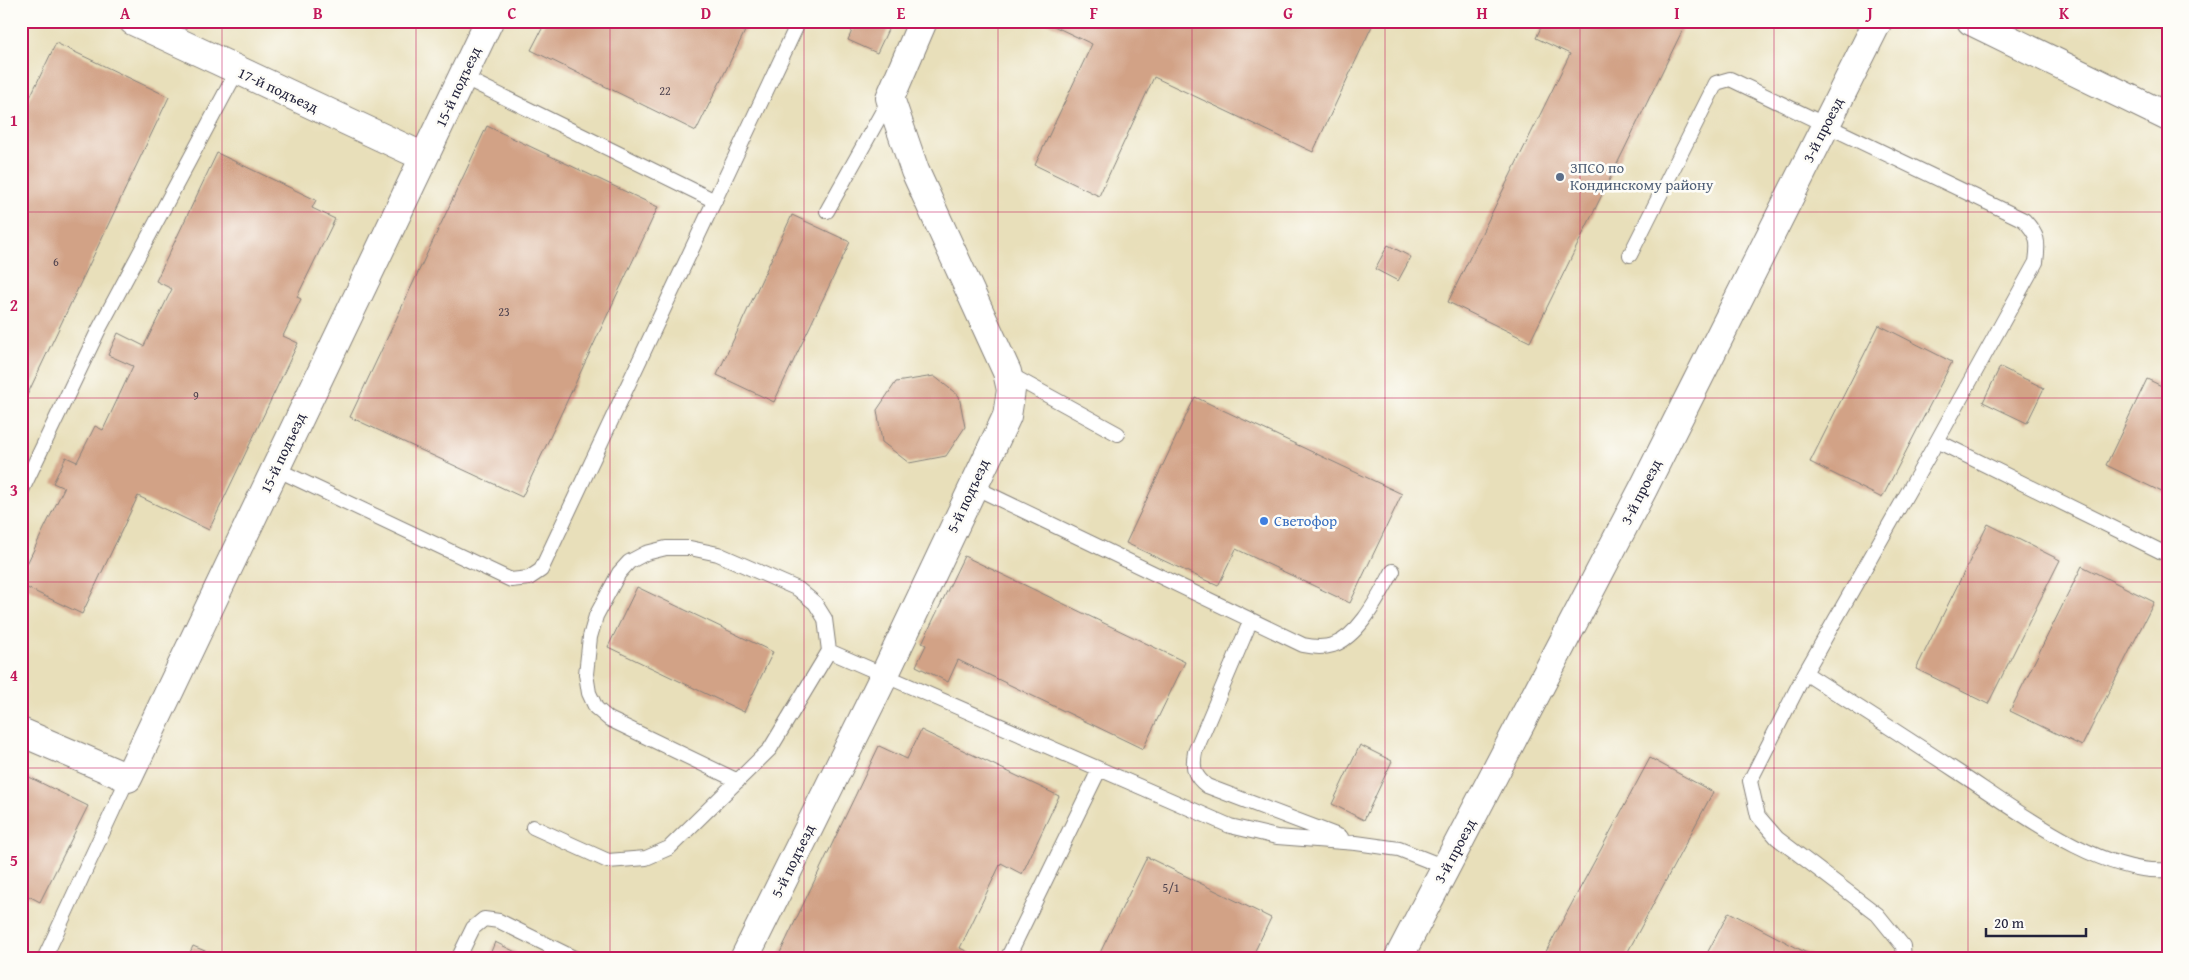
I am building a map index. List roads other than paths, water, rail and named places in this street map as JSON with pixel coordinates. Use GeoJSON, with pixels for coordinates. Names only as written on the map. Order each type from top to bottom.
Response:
{"type":"FeatureCollection","features":[{"type":"Feature","properties":{"kind":"street","name":"17-й подъезд"},"geometry":{"type":"LineString","coordinates":[[133,21],[424,157]]}},
{"type":"Feature","properties":{"kind":"street","name":"15-й подъезд"},"geometry":{"type":"LineString","coordinates":[[128,778],[489,21]]}},
{"type":"Feature","properties":{"kind":"street"},"geometry":{"type":"LineString","coordinates":[[890,98],[923,21]]}},
{"type":"Feature","properties":{"kind":"street","name":"3-й проезд"},"geometry":{"type":"LineString","coordinates":[[1398,959],[1643,489],[1878,21]]}},
{"type":"Feature","properties":{"kind":"street"},"geometry":{"type":"LineString","coordinates":[[1971,21],[2168,117]]}},
{"type":"Feature","properties":{"kind":"street","name":"5-й подъезд"},"geometry":{"type":"LineString","coordinates":[[744,959],[884,676],[972,486],[1007,416],[1010,390],[1007,372],[915,171],[890,98]]}},
{"type":"Feature","properties":{"kind":"street"},"geometry":{"type":"LineString","coordinates":[[21,732],[128,778]]}},
{"type":"Feature","properties":{"kind":"lane"},"geometry":{"type":"LineString","coordinates":[[276,469],[511,580],[529,578],[542,570],[799,21]]}},
{"type":"Feature","properties":{"kind":"lane"},"geometry":{"type":"LineString","coordinates":[[21,492],[99,329],[237,71]]}},
{"type":"Feature","properties":{"kind":"lane"},"geometry":{"type":"LineString","coordinates":[[463,77],[716,201]]}},
{"type":"Feature","properties":{"kind":"lane"},"geometry":{"type":"LineString","coordinates":[[1630,256],[1716,83],[1730,79],[2024,220],[2034,230],[2039,244],[2036,262],[1805,673],[1750,781],[1758,816],[1777,838],[1877,914],[1904,946],[1904,959]]}},
{"type":"Feature","properties":{"kind":"lane"},"geometry":{"type":"LineString","coordinates":[[827,211],[890,98]]}},
{"type":"Feature","properties":{"kind":"lane"},"geometry":{"type":"LineString","coordinates":[[1007,372],[1118,434]]}},
{"type":"Feature","properties":{"kind":"lane"},"geometry":{"type":"LineString","coordinates":[[1937,441],[2168,555]]}},
{"type":"Feature","properties":{"kind":"lane"},"geometry":{"type":"LineString","coordinates":[[972,486],[1303,645],[1316,647],[1334,645],[1347,637],[1368,616],[1393,571]]}},
{"type":"Feature","properties":{"kind":"lane"},"geometry":{"type":"LineString","coordinates":[[533,827],[608,861],[646,858],[669,848],[738,781],[770,749],[828,651],[825,619],[815,603],[798,589],[718,554],[690,548],[666,548],[646,553],[629,562],[619,573],[596,616],[590,637],[586,674],[589,693],[596,708],[609,719],[738,781]]}},
{"type":"Feature","properties":{"kind":"lane"},"geometry":{"type":"LineString","coordinates":[[1251,620],[1194,752],[1192,767],[1197,778],[1207,786],[1356,843]]}},
{"type":"Feature","properties":{"kind":"lane"},"geometry":{"type":"LineString","coordinates":[[828,651],[1230,826],[1277,837],[1356,843],[1399,850],[1447,868]]}},
{"type":"Feature","properties":{"kind":"lane"},"geometry":{"type":"LineString","coordinates":[[1805,673],[2070,844],[2120,865],[2155,871],[2168,870]]}},
{"type":"Feature","properties":{"kind":"lane"},"geometry":{"type":"LineString","coordinates":[[1007,959],[1098,770]]}},
{"type":"Feature","properties":{"kind":"lane"},"geometry":{"type":"LineString","coordinates":[[44,959],[128,778]]}},
{"type":"Feature","properties":{"kind":"lane"},"geometry":{"type":"LineString","coordinates":[[458,959],[473,928],[484,920],[499,921],[576,959]]}},
{"type":"Feature","properties":{"kind":"place","name":"ЗПСО по Кондинскому району"},"geometry":{"type":"Point","coordinates":[1560,177]}},
{"type":"Feature","properties":{"kind":"place","name":"Светофор"},"geometry":{"type":"Point","coordinates":[1264,521]}}]}
